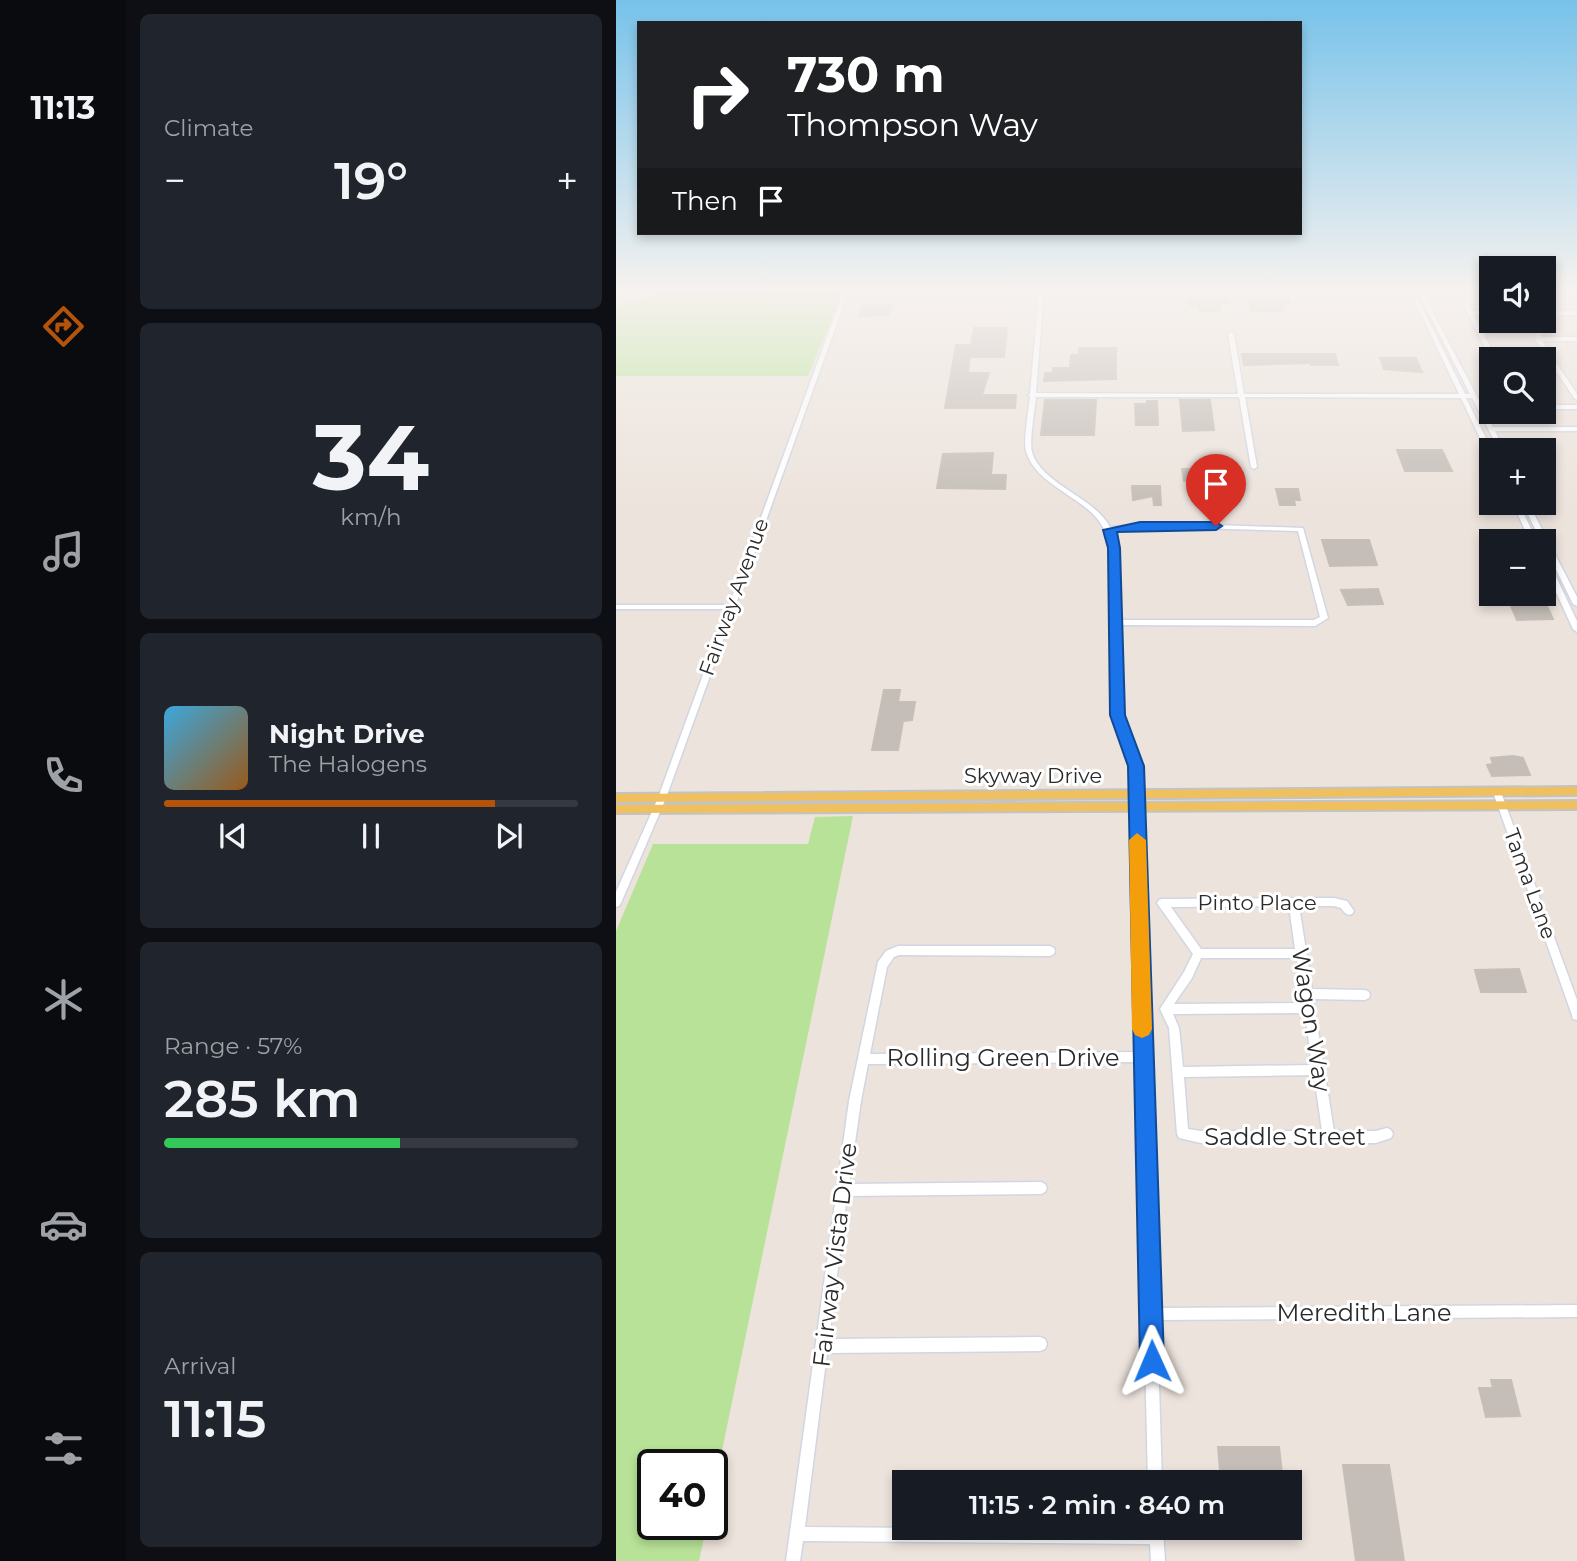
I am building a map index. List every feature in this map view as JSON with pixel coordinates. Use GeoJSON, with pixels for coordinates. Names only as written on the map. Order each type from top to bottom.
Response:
{"type":"FeatureCollection","features":[{"type":"Feature","properties":{"kind":"main road","name":"Skyway Drive"},"geometry":{"type":"LineString","coordinates":[[1137,801],[1577,791]]}},
{"type":"Feature","properties":{"kind":"main road","name":"Skyway Drive"},"geometry":{"type":"LineString","coordinates":[[616,798],[659,804]]}},
{"type":"Feature","properties":{"kind":"main road","name":"Skyway Drive"},"geometry":{"type":"LineString","coordinates":[[616,809],[659,804],[1137,801],[1577,805]]}},
{"type":"Feature","properties":{"kind":"street","name":"Fairway Avenue"},"geometry":{"type":"LineString","coordinates":[[616,903],[659,804],[820,363]]}},
{"type":"Feature","properties":{"kind":"street"},"geometry":{"type":"LineString","coordinates":[[1034,363],[1027,434],[1031,459],[1045,475],[1089,505],[1110,530],[1114,548],[1118,715],[1132,749],[1137,801],[1155,1470]]}},
{"type":"Feature","properties":{"kind":"street"},"geometry":{"type":"LineString","coordinates":[[1236,363],[1254,467]]}},
{"type":"Feature","properties":{"kind":"street"},"geometry":{"type":"LineString","coordinates":[[1446,363],[1483,438]]}},
{"type":"Feature","properties":{"kind":"street"},"geometry":{"type":"LineString","coordinates":[[1456,363],[1496,438]]}},
{"type":"Feature","properties":{"kind":"street"},"geometry":{"type":"LineString","coordinates":[[1554,363],[1577,398]]}},
{"type":"Feature","properties":{"kind":"street"},"geometry":{"type":"LineString","coordinates":[[1031,396],[1474,396]]}},
{"type":"Feature","properties":{"kind":"street"},"geometry":{"type":"LineString","coordinates":[[1556,407],[1577,407]]}},
{"type":"Feature","properties":{"kind":"street"},"geometry":{"type":"LineString","coordinates":[[1491,429],[1577,429]]}},
{"type":"Feature","properties":{"kind":"street"},"geometry":{"type":"LineString","coordinates":[[1532,515],[1577,604]]}},
{"type":"Feature","properties":{"kind":"street"},"geometry":{"type":"LineString","coordinates":[[1110,530],[1161,525],[1301,528],[1324,618],[1315,623],[1115,622]]}},
{"type":"Feature","properties":{"kind":"street"},"geometry":{"type":"LineString","coordinates":[[1556,585],[1577,629]]}},
{"type":"Feature","properties":{"kind":"street"},"geometry":{"type":"LineString","coordinates":[[616,607],[729,607]]}},
{"type":"Feature","properties":{"kind":"street","name":"Tama Lane"},"geometry":{"type":"LineString","coordinates":[[1497,792],[1577,1015]]}},
{"type":"Feature","properties":{"kind":"street","name":"Wagon Way"},"geometry":{"type":"LineString","coordinates":[[1293,902],[1329,1137]]}},
{"type":"Feature","properties":{"kind":"street","name":"Pinto Place"},"geometry":{"type":"LineString","coordinates":[[1198,953],[1162,903],[1339,903],[1349,911]]}},
{"type":"Feature","properties":{"kind":"street","name":"Fairway Vista Drive"},"geometry":{"type":"LineString","coordinates":[[793,1561],[842,1190],[880,972],[890,954],[898,950],[1049,951]]}},
{"type":"Feature","properties":{"kind":"street"},"geometry":{"type":"LineString","coordinates":[[1165,1009],[1188,975],[1198,953],[1301,954]]}},
{"type":"Feature","properties":{"kind":"street"},"geometry":{"type":"LineString","coordinates":[[1307,994],[1365,995]]}},
{"type":"Feature","properties":{"kind":"street"},"geometry":{"type":"LineString","coordinates":[[1165,1009],[1309,1008]]}},
{"type":"Feature","properties":{"kind":"street"},"geometry":{"type":"LineString","coordinates":[[1165,1009],[1174,1028],[1177,1072],[1319,1070]]}},
{"type":"Feature","properties":{"kind":"street","name":"Rolling Green Drive"},"geometry":{"type":"LineString","coordinates":[[863,1059],[1143,1057]]}},
{"type":"Feature","properties":{"kind":"street","name":"Saddle Street"},"geometry":{"type":"LineString","coordinates":[[1177,1072],[1183,1134],[1202,1137],[1387,1134]]}},
{"type":"Feature","properties":{"kind":"street"},"geometry":{"type":"LineString","coordinates":[[842,1190],[1041,1188]]}},
{"type":"Feature","properties":{"kind":"street","name":"Meredith Lane"},"geometry":{"type":"LineString","coordinates":[[1150,1314],[1577,1311]]}},
{"type":"Feature","properties":{"kind":"street"},"geometry":{"type":"LineString","coordinates":[[823,1346],[1040,1344]]}},
{"type":"Feature","properties":{"kind":"street"},"geometry":{"type":"LineString","coordinates":[[798,1534],[892,1533]]}},
{"type":"Feature","properties":{"kind":"street"},"geometry":{"type":"LineString","coordinates":[[1157,1540],[1158,1561]]}},
{"type":"Feature","properties":{"kind":"green space"},"geometry":{"type":"Polygon","coordinates":[[[616,363],[814,363],[808,376],[616,376],[616,363]]]}},
{"type":"Feature","properties":{"kind":"green space"},"geometry":{"type":"Polygon","coordinates":[[[853,816],[722,1449],[637,1449],[637,1540],[704,1540],[699,1561],[616,1561],[616,931],[653,844],[808,844],[815,817],[853,816]]]}},
{"type":"Feature","properties":{"kind":"building"},"geometry":{"type":"Polygon","coordinates":[[[953,363],[969,363],[968,373],[989,373],[982,395],[1016,395],[1015,408],[945,408],[953,363]]]}},
{"type":"Feature","properties":{"kind":"building"},"geometry":{"type":"Polygon","coordinates":[[[1070,363],[1116,363],[1116,379],[1044,381],[1045,373],[1053,373],[1053,368],[1070,368],[1070,363]]]}},
{"type":"Feature","properties":{"kind":"building"},"geometry":{"type":"Polygon","coordinates":[[[1244,363],[1337,363],[1338,365],[1311,363],[1244,365],[1244,363]]]}},
{"type":"Feature","properties":{"kind":"building"},"geometry":{"type":"Polygon","coordinates":[[[1382,363],[1418,363],[1422,372],[1384,369],[1382,363]]]}},
{"type":"Feature","properties":{"kind":"building"},"geometry":{"type":"Polygon","coordinates":[[[1045,400],[1096,400],[1094,435],[1041,435],[1045,400]]]}},
{"type":"Feature","properties":{"kind":"building"},"geometry":{"type":"Polygon","coordinates":[[[1180,400],[1210,400],[1214,430],[1183,431],[1180,400]]]}},
{"type":"Feature","properties":{"kind":"building"},"geometry":{"type":"Polygon","coordinates":[[[1147,401],[1157,401],[1158,425],[1136,425],[1135,404],[1147,404],[1147,401]]]}},
{"type":"Feature","properties":{"kind":"building"},"geometry":{"type":"Polygon","coordinates":[[[1397,450],[1442,450],[1452,471],[1405,471],[1397,450]]]}},
{"type":"Feature","properties":{"kind":"building"},"geometry":{"type":"Polygon","coordinates":[[[993,453],[991,475],[1006,475],[1005,489],[937,488],[943,454],[993,453]]]}},
{"type":"Feature","properties":{"kind":"building"},"geometry":{"type":"Polygon","coordinates":[[[1182,469],[1208,469],[1210,481],[1184,481],[1182,469]]]}},
{"type":"Feature","properties":{"kind":"building"},"geometry":{"type":"Polygon","coordinates":[[[1132,486],[1160,486],[1161,505],[1154,505],[1153,496],[1133,500],[1132,486]]]}},
{"type":"Feature","properties":{"kind":"building"},"geometry":{"type":"Polygon","coordinates":[[[1276,489],[1298,489],[1300,500],[1294,500],[1295,505],[1280,505],[1276,489]]]}},
{"type":"Feature","properties":{"kind":"building"},"geometry":{"type":"Polygon","coordinates":[[[1322,540],[1369,540],[1377,565],[1330,566],[1322,540]]]}},
{"type":"Feature","properties":{"kind":"building"},"geometry":{"type":"Polygon","coordinates":[[[1378,589],[1383,604],[1348,605],[1341,590],[1378,589]]]}},
{"type":"Feature","properties":{"kind":"building"},"geometry":{"type":"Polygon","coordinates":[[[1511,606],[1547,606],[1553,619],[1517,620],[1511,606]]]}},
{"type":"Feature","properties":{"kind":"building"},"geometry":{"type":"Polygon","coordinates":[[[884,690],[900,690],[898,702],[915,702],[912,720],[903,721],[898,750],[872,750],[884,690]]]}},
{"type":"Feature","properties":{"kind":"building"},"geometry":{"type":"Polygon","coordinates":[[[1491,758],[1523,758],[1530,775],[1492,776],[1487,765],[1493,764],[1491,758]]]}},
{"type":"Feature","properties":{"kind":"building"},"geometry":{"type":"Polygon","coordinates":[[[1519,969],[1526,992],[1481,992],[1475,970],[1519,969]]]}},
{"type":"Feature","properties":{"kind":"building"},"geometry":{"type":"Polygon","coordinates":[[[1491,1380],[1511,1380],[1520,1416],[1486,1417],[1479,1388],[1493,1388],[1491,1380]]]}},
{"type":"Feature","properties":{"kind":"building"},"geometry":{"type":"Polygon","coordinates":[[[1218,1447],[1279,1447],[1282,1470],[1220,1470],[1218,1447]]]}},
{"type":"Feature","properties":{"kind":"building"},"geometry":{"type":"Polygon","coordinates":[[[1343,1465],[1389,1465],[1404,1561],[1356,1561],[1343,1465]]]}},
{"type":"Feature","properties":{"kind":"slow traffic"},"geometry":{"type":"LineString","coordinates":[[1137,840],[1142,1029]]}},
{"type":"Feature","properties":{"kind":"route"},"geometry":{"type":"LineString","coordinates":[[1152,1361],[1136,766],[1118,715],[1116,698],[1114,548],[1110,530],[1140,526],[1216,526]]}}]}
